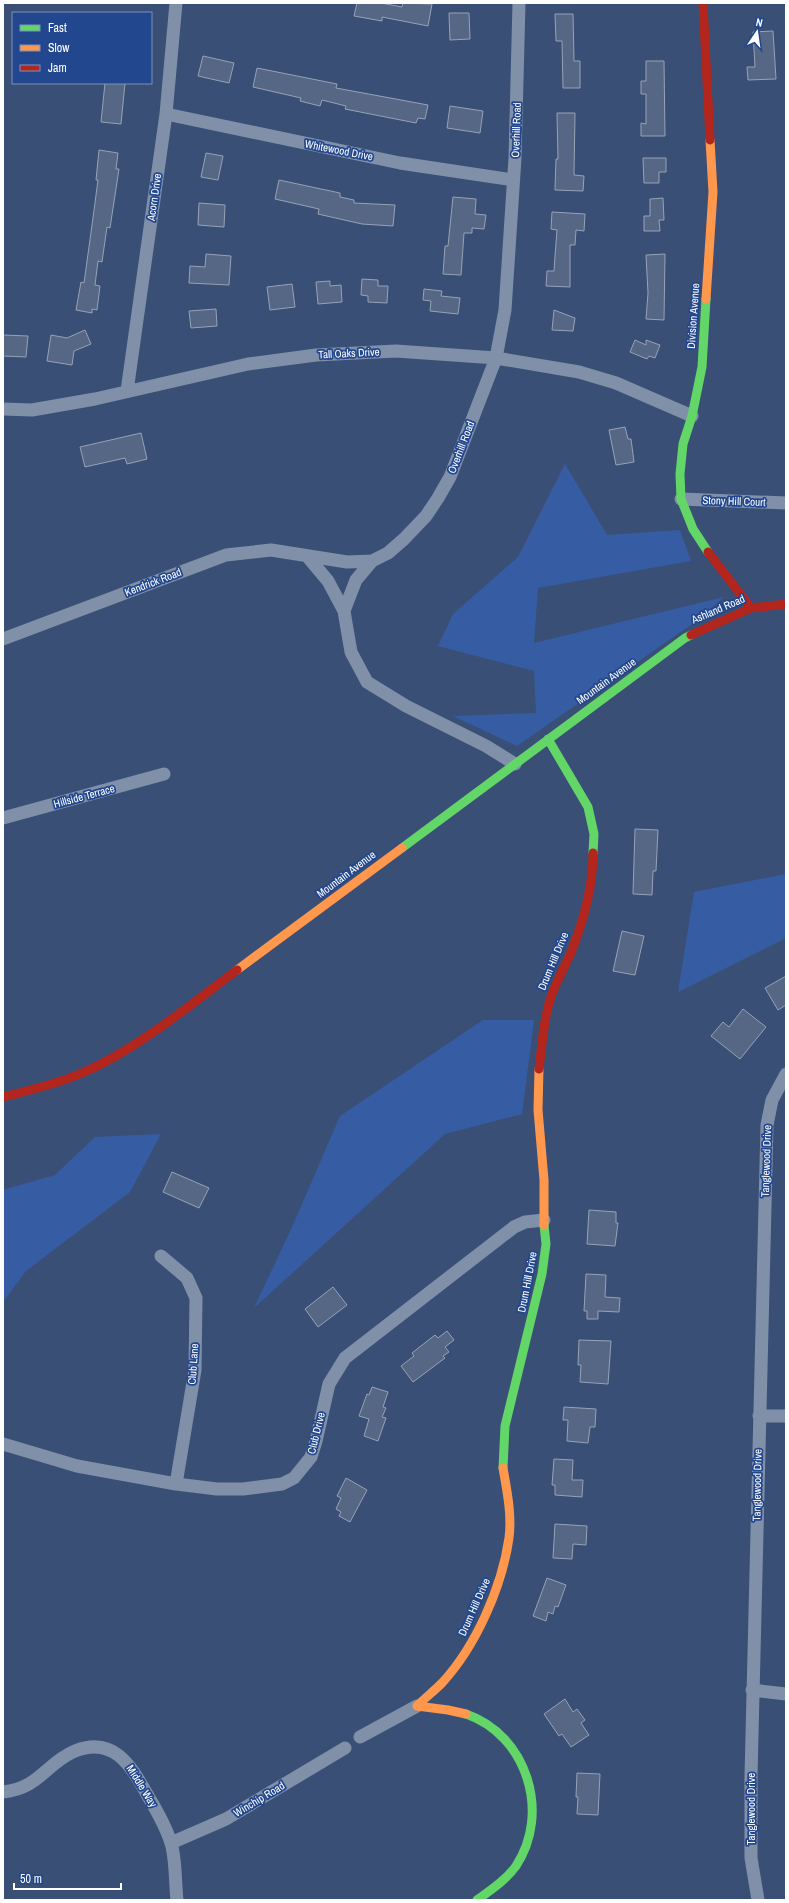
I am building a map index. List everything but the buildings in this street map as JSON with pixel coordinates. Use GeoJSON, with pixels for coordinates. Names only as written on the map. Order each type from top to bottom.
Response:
{"type":"FeatureCollection","features":[{"type":"Feature","properties":{"kind":"street","name":"Acorn Drive"},"geometry":{"type":"LineString","coordinates":[[127,391],[166,114],[176,3]]}},
{"type":"Feature","properties":{"kind":"street","name":"Overhill Road"},"geometry":{"type":"LineString","coordinates":[[344,611],[356,580],[372,561],[388,553],[404,539],[426,516],[438,498],[450,477],[496,358],[505,310],[513,204],[512,180],[515,158],[519,3]]}},
{"type":"Feature","properties":{"kind":"street","name":"Division Avenue"},"geometry":{"type":"LineString","coordinates":[[703,3],[713,192],[702,366],[692,416],[683,444],[680,474],[681,499],[693,530],[710,555],[751,608]]}},
{"type":"Feature","properties":{"kind":"street","name":"Whitewood Drive"},"geometry":{"type":"LineString","coordinates":[[166,114],[400,162],[512,180]]}},
{"type":"Feature","properties":{"kind":"street","name":"Tall Oaks Drive"},"geometry":{"type":"LineString","coordinates":[[3,409],[32,410],[95,399],[248,364],[316,354],[396,351],[496,358],[579,372],[616,383],[692,416]]}},
{"type":"Feature","properties":{"kind":"street","name":"Stony Hill Court"},"geometry":{"type":"LineString","coordinates":[[681,499],[786,503]]}},
{"type":"Feature","properties":{"kind":"street","name":"Kendrick Road"},"geometry":{"type":"LineString","coordinates":[[3,639],[226,555],[271,550],[347,562],[372,561]]}},
{"type":"Feature","properties":{"kind":"street"},"geometry":{"type":"LineString","coordinates":[[307,556],[328,581],[344,611],[351,652],[367,682],[406,706],[480,743],[515,764]]}},
{"type":"Feature","properties":{"kind":"street","name":"Ashland Road"},"geometry":{"type":"LineString","coordinates":[[685,638],[751,608],[786,604]]}},
{"type":"Feature","properties":{"kind":"street","name":"Mountain Avenue"},"geometry":{"type":"LineString","coordinates":[[3,1097],[48,1086],[92,1068],[132,1045],[190,1005],[685,638]]}},
{"type":"Feature","properties":{"kind":"street","name":"Drum Hill Drive"},"geometry":{"type":"LineString","coordinates":[[416,1706],[442,1683],[468,1649],[499,1582],[507,1552],[510,1522],[503,1466],[505,1426],[542,1274],[546,1244],[544,1220],[544,1180],[538,1110],[539,1069],[544,1025],[550,999],[572,949],[587,905],[594,871],[594,834],[588,807],[548,739]]}},
{"type":"Feature","properties":{"kind":"street","name":"Hillside Terrace"},"geometry":{"type":"LineString","coordinates":[[3,818],[164,774]]}},
{"type":"Feature","properties":{"kind":"street","name":"Tanglewood Drive"},"geometry":{"type":"LineString","coordinates":[[758,1900],[751,1858],[752,1690],[767,1125],[772,1100],[786,1074]]}},
{"type":"Feature","properties":{"kind":"street","name":"Club Drive"},"geometry":{"type":"LineString","coordinates":[[3,1444],[77,1466],[176,1484],[216,1489],[243,1490],[282,1484],[294,1478],[311,1457],[329,1384],[345,1358],[514,1227],[525,1222],[544,1220]]}},
{"type":"Feature","properties":{"kind":"street","name":"Club Lane"},"geometry":{"type":"LineString","coordinates":[[161,1256],[187,1278],[196,1298],[195,1370],[176,1484]]}},
{"type":"Feature","properties":{"kind":"street"},"geometry":{"type":"LineString","coordinates":[[759,1416],[786,1416]]}},
{"type":"Feature","properties":{"kind":"street"},"geometry":{"type":"LineString","coordinates":[[752,1690],[786,1694]]}},
{"type":"Feature","properties":{"kind":"street"},"geometry":{"type":"LineString","coordinates":[[360,1737],[416,1706],[446,1709],[478,1719],[498,1733],[515,1750],[525,1772],[531,1794],[532,1818],[528,1841],[519,1862],[505,1880],[477,1900]]}},
{"type":"Feature","properties":{"kind":"street","name":"Middle Way"},"geometry":{"type":"LineString","coordinates":[[3,1792],[28,1786],[75,1751],[87,1748],[108,1749],[125,1760],[134,1771],[158,1814],[171,1843],[177,1900]]}},
{"type":"Feature","properties":{"kind":"street","name":"Winchip Road"},"geometry":{"type":"LineString","coordinates":[[171,1843],[226,1819],[345,1748]]}},
{"type":"Feature","properties":{"kind":"shaded area"},"geometry":{"type":"Polygon","coordinates":[[[565,464],[607,535],[680,530],[691,561],[538,588],[534,643],[724,597],[702,617],[517,746],[453,716],[536,713],[534,671],[438,646],[453,614],[518,557],[565,464]]]}},
{"type":"Feature","properties":{"kind":"shaded area"},"geometry":{"type":"Polygon","coordinates":[[[786,874],[786,938],[678,992],[694,892],[786,874]]]}},
{"type":"Feature","properties":{"kind":"shaded area"},"geometry":{"type":"Polygon","coordinates":[[[483,1020],[534,1020],[522,1114],[445,1134],[254,1308],[293,1225],[340,1116],[483,1020]]]}},
{"type":"Feature","properties":{"kind":"shaded area"},"geometry":{"type":"Polygon","coordinates":[[[161,1134],[130,1192],[26,1271],[3,1302],[3,1190],[55,1175],[95,1137],[161,1134]]]}},
{"type":"Feature","properties":{"kind":"traffic: fast"},"geometry":{"type":"LineString","coordinates":[[706,299],[702,367],[692,416],[683,444],[680,474],[681,499],[693,529],[708,552]]}},
{"type":"Feature","properties":{"kind":"traffic: fast"},"geometry":{"type":"LineString","coordinates":[[402,848],[691,635]]}},
{"type":"Feature","properties":{"kind":"traffic: fast"},"geometry":{"type":"LineString","coordinates":[[548,739],[588,807],[594,834],[593,853]]}},
{"type":"Feature","properties":{"kind":"traffic: fast"},"geometry":{"type":"LineString","coordinates":[[503,1468],[505,1426],[542,1274],[546,1244],[544,1225]]}},
{"type":"Feature","properties":{"kind":"traffic: fast"},"geometry":{"type":"LineString","coordinates":[[466,1714],[487,1724],[504,1739],[518,1757],[527,1778],[532,1800],[532,1823],[526,1845],[516,1866],[493,1889],[477,1900]]}},
{"type":"Feature","properties":{"kind":"traffic: slow"},"geometry":{"type":"LineString","coordinates":[[706,299],[713,192],[710,140]]}},
{"type":"Feature","properties":{"kind":"traffic: slow"},"geometry":{"type":"LineString","coordinates":[[237,970],[402,848]]}},
{"type":"Feature","properties":{"kind":"traffic: slow"},"geometry":{"type":"LineString","coordinates":[[539,1069],[538,1110],[544,1180],[544,1225]]}},
{"type":"Feature","properties":{"kind":"traffic: slow"},"geometry":{"type":"LineString","coordinates":[[466,1714],[417,1706],[442,1683],[466,1652],[486,1615],[494,1596],[506,1557],[510,1529],[509,1503],[503,1468]]}},
{"type":"Feature","properties":{"kind":"traffic: jam"},"geometry":{"type":"LineString","coordinates":[[703,3],[710,140]]}},
{"type":"Feature","properties":{"kind":"traffic: jam"},"geometry":{"type":"LineString","coordinates":[[708,552],[751,608]]}},
{"type":"Feature","properties":{"kind":"traffic: jam"},"geometry":{"type":"LineString","coordinates":[[691,635],[751,608],[786,604]]}},
{"type":"Feature","properties":{"kind":"traffic: jam"},"geometry":{"type":"LineString","coordinates":[[539,1069],[544,1025],[548,1008],[552,994],[572,950],[584,914],[590,890],[593,853]]}},
{"type":"Feature","properties":{"kind":"traffic: jam"},"geometry":{"type":"LineString","coordinates":[[3,1097],[63,1080],[102,1063],[142,1040],[237,970]]}}]}
